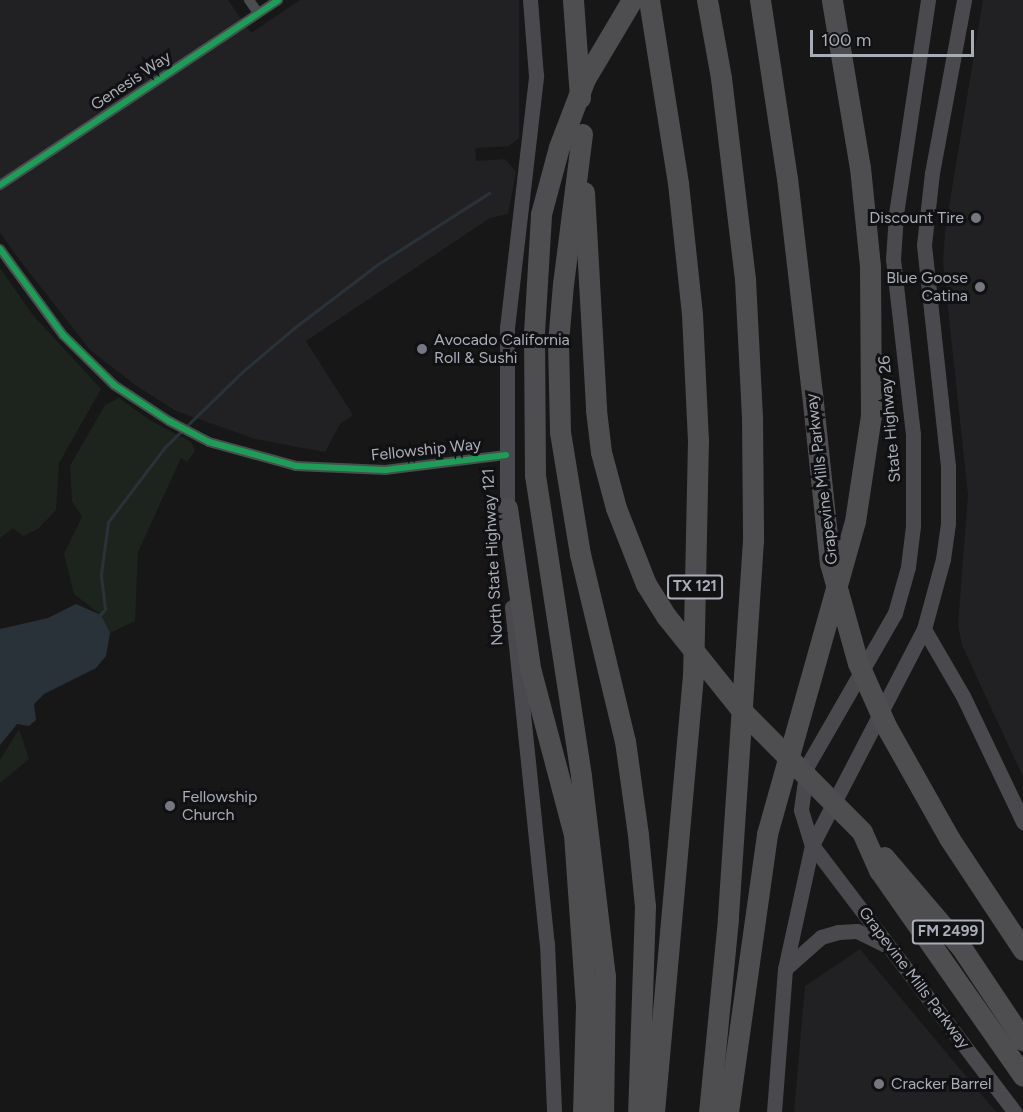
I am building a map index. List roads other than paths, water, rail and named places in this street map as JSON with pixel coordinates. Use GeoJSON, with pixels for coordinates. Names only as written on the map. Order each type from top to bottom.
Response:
{"type":"FeatureCollection","features":[{"type":"Feature","properties":{"kind":"highway"},"geometry":{"type":"LineString","coordinates":[[573,0],[596,410],[601,452],[616,508],[656,600],[743,712],[862,832],[879,870],[1023,1076]]}},
{"type":"Feature","properties":{"kind":"highway"},"geometry":{"type":"LineString","coordinates":[[603,1112],[605,976],[581,776],[535,475],[534,333],[541,214],[559,147],[585,79],[632,0]]}},
{"type":"Feature","properties":{"kind":"highway","name":"TX 121"},"geometry":{"type":"LineString","coordinates":[[649,0],[681,206],[692,314],[698,440],[693,675],[654,1112]]}},
{"type":"Feature","properties":{"kind":"highway"},"geometry":{"type":"LineString","coordinates":[[707,0],[723,89],[745,279],[752,416],[753,540],[746,678],[709,1112]]}},
{"type":"Feature","properties":{"kind":"highway","name":"Grapevine Mills Parkway"},"geometry":{"type":"LineString","coordinates":[[760,0],[787,178],[830,562],[858,663],[886,726],[949,838],[1022,946]]}},
{"type":"Feature","properties":{"kind":"highway"},"geometry":{"type":"LineString","coordinates":[[823,0],[834,30]]}},
{"type":"Feature","properties":{"kind":"highway"},"geometry":{"type":"LineString","coordinates":[[728,1112],[767,834],[855,521],[871,415],[870,266],[860,168],[834,30],[832,0]]}},
{"type":"Feature","properties":{"kind":"highway"},"geometry":{"type":"LineString","coordinates":[[582,134],[562,296],[560,432],[580,554],[625,741],[638,835],[645,906],[638,1112]]}},
{"type":"Feature","properties":{"kind":"highway"},"geometry":{"type":"LineString","coordinates":[[507,508],[530,668],[574,834],[586,1006],[583,1112]]}},
{"type":"Feature","properties":{"kind":"highway","name":"FM 2499"},"geometry":{"type":"LineString","coordinates":[[862,832],[961,947],[1023,1041]]}},
{"type":"Feature","properties":{"kind":"main road","name":"North State Highway 121"},"geometry":{"type":"LineString","coordinates":[[530,0],[536,76],[507,328],[507,508],[519,688],[547,943],[554,1112]]}},
{"type":"Feature","properties":{"kind":"main road","name":"State Highway 26"},"geometry":{"type":"LineString","coordinates":[[812,845],[800,795],[807,766],[895,614],[908,567],[914,526],[913,434],[893,259],[896,214],[928,0]]}},
{"type":"Feature","properties":{"kind":"main road"},"geometry":{"type":"LineString","coordinates":[[774,1112],[784,969],[812,845],[924,629],[943,559],[949,501],[925,272],[925,225],[964,0]]}},
{"type":"Feature","properties":{"kind":"main road"},"geometry":{"type":"LineString","coordinates":[[924,629],[963,696],[1023,822]]}},
{"type":"Feature","properties":{"kind":"main road","name":"Grapevine Mills Parkway"},"geometry":{"type":"LineString","coordinates":[[812,845],[1015,1112]]}},
{"type":"Feature","properties":{"kind":"main road"},"geometry":{"type":"LineString","coordinates":[[784,969],[821,937],[838,932],[857,931],[892,948]]}},
{"type":"Feature","properties":{"kind":"street"},"geometry":{"type":"LineString","coordinates":[[249,0],[258,14]]}},
{"type":"Feature","properties":{"kind":"street","name":"Genesis Way"},"geometry":{"type":"LineString","coordinates":[[0,185],[278,0]]}},
{"type":"Feature","properties":{"kind":"street","name":"Fellowship Way"},"geometry":{"type":"LineString","coordinates":[[0,249],[70,342],[114,385],[169,422],[227,447],[296,466],[385,470],[506,455]]}},
{"type":"Feature","properties":{"kind":"waterway"},"geometry":{"type":"LineString","coordinates":[[99,616],[105,609],[101,574],[108,522],[165,447],[242,372],[294,328],[378,264],[489,193]]}},
{"type":"Feature","properties":{"kind":"place","name":"Discount Tire"},"geometry":{"type":"Point","coordinates":[976,218]}},
{"type":"Feature","properties":{"kind":"place","name":"Blue Goose Catina"},"geometry":{"type":"Point","coordinates":[980,287]}},
{"type":"Feature","properties":{"kind":"place","name":"Avocado California Roll & Sushi"},"geometry":{"type":"Point","coordinates":[422,349]}},
{"type":"Feature","properties":{"kind":"place","name":"Fellowship Church"},"geometry":{"type":"Point","coordinates":[170,806]}},
{"type":"Feature","properties":{"kind":"place","name":"Cracker Barrel"},"geometry":{"type":"Point","coordinates":[879,1084]}}]}
